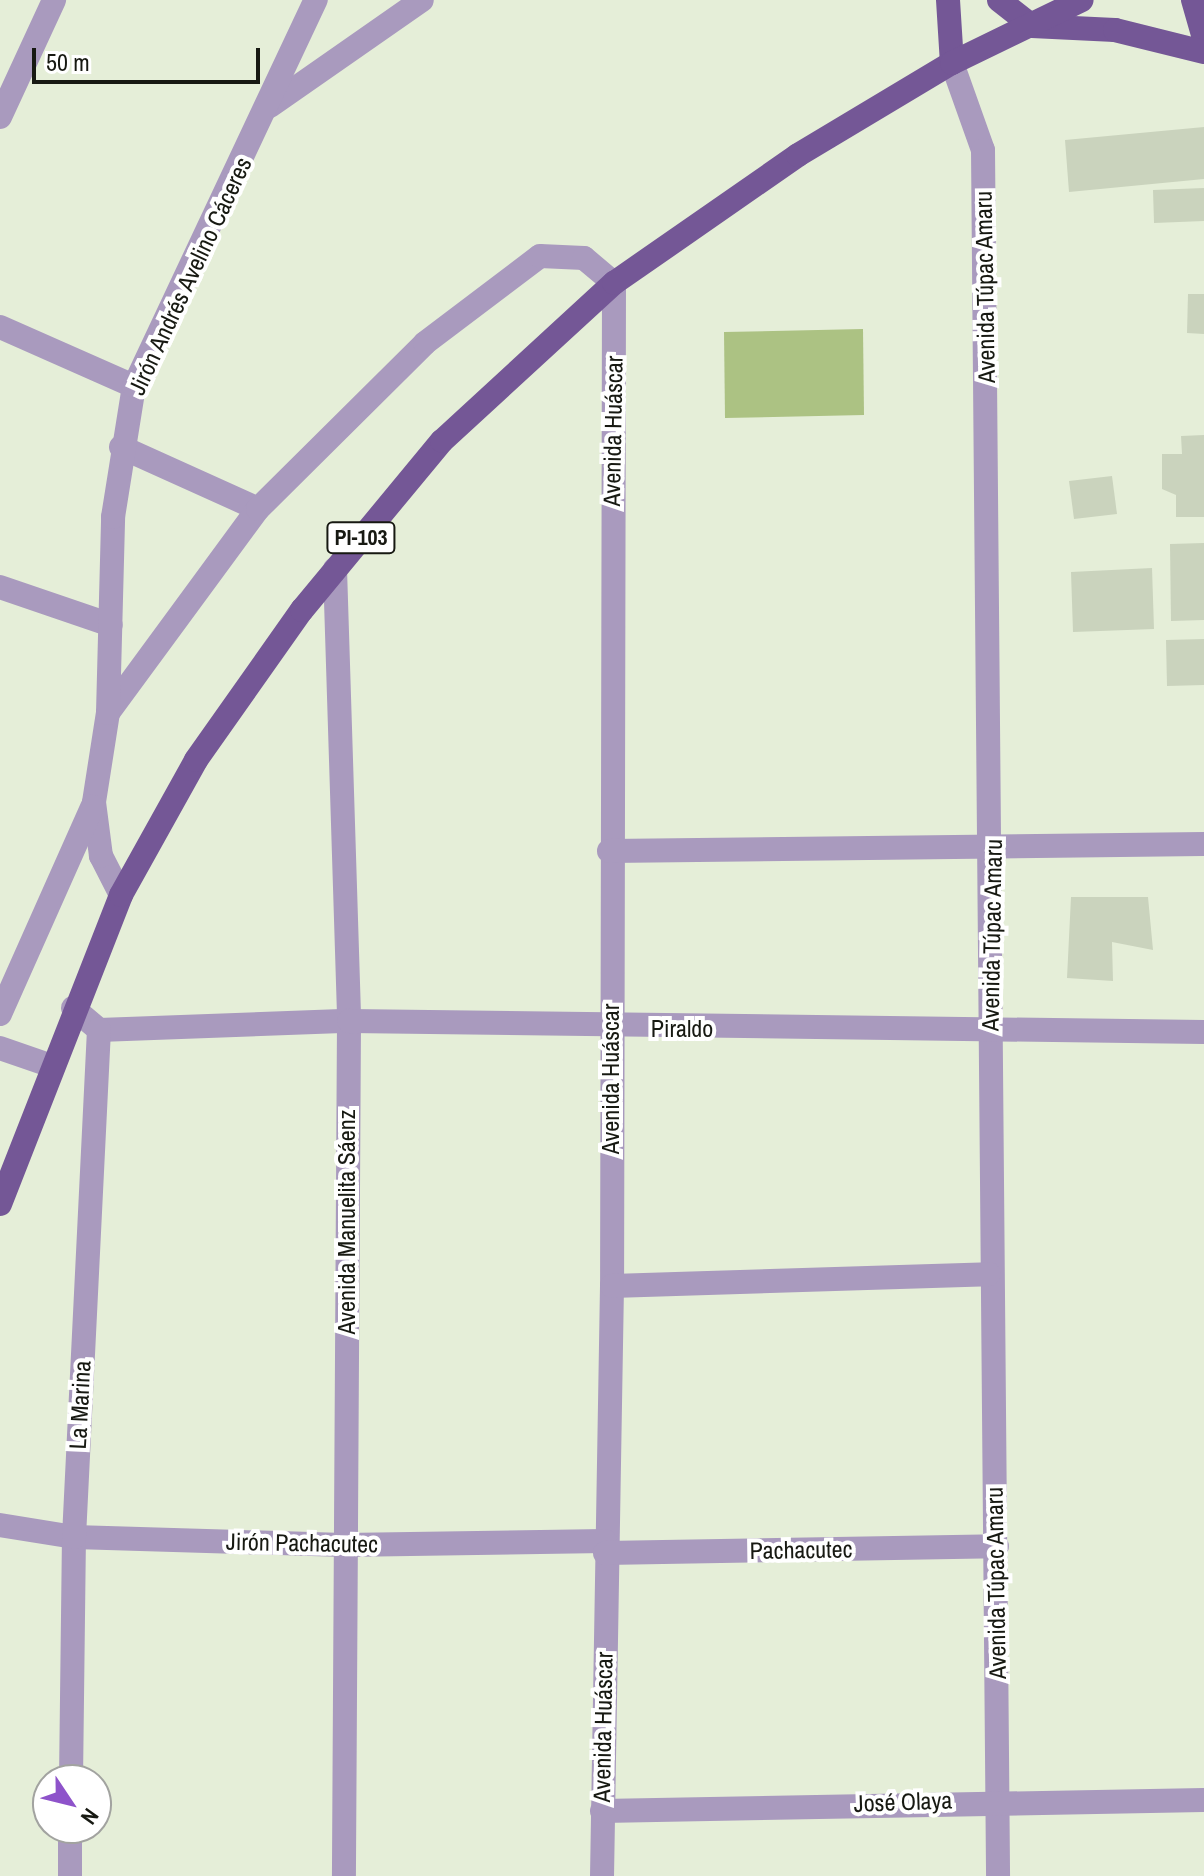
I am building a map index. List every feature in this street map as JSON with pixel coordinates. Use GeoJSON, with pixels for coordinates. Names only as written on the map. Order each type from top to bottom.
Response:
{"type":"FeatureCollection","features":[{"type":"Feature","properties":{"kind":"main road","name":"Avenida Túpac Amaru"},"geometry":{"type":"LineString","coordinates":[[948,0],[952,63]]}},
{"type":"Feature","properties":{"kind":"main road"},"geometry":{"type":"LineString","coordinates":[[999,0],[1032,26],[1115,30],[1204,52]]}},
{"type":"Feature","properties":{"kind":"main road"},"geometry":{"type":"LineString","coordinates":[[952,63],[1082,0]]}},
{"type":"Feature","properties":{"kind":"main road"},"geometry":{"type":"LineString","coordinates":[[1193,0],[1204,38]]}},
{"type":"Feature","properties":{"kind":"main road","name":"PI-103"},"geometry":{"type":"LineString","coordinates":[[0,1204],[73,1008],[121,895],[196,760],[335,569],[442,441],[614,283],[798,155],[952,63]]}},
{"type":"Feature","properties":{"kind":"street"},"geometry":{"type":"LineString","coordinates":[[0,117],[54,0]]}},
{"type":"Feature","properties":{"kind":"street","name":"Jirón Andrés Avelino Cáceres"},"geometry":{"type":"LineString","coordinates":[[121,895],[101,856],[94,802],[108,713],[121,447],[134,386],[270,106],[316,0]]}},
{"type":"Feature","properties":{"kind":"street"},"geometry":{"type":"LineString","coordinates":[[270,106],[422,0]]}},
{"type":"Feature","properties":{"kind":"street","name":"Avenida Túpac Amaru"},"geometry":{"type":"LineString","coordinates":[[952,63],[983,150],[995,850],[989,1031],[989,1274],[997,1546],[998,1876]]}},
{"type":"Feature","properties":{"kind":"street"},"geometry":{"type":"LineString","coordinates":[[108,713],[258,509],[425,343],[540,256],[584,258],[614,283]]}},
{"type":"Feature","properties":{"kind":"street","name":"Avenida Huáscar"},"geometry":{"type":"LineString","coordinates":[[602,1876],[605,1547],[612,1286],[609,851],[614,283]]}},
{"type":"Feature","properties":{"kind":"street"},"geometry":{"type":"LineString","coordinates":[[0,327],[134,386]]}},
{"type":"Feature","properties":{"kind":"street"},"geometry":{"type":"LineString","coordinates":[[121,447],[258,509]]}},
{"type":"Feature","properties":{"kind":"street","name":"Avenida Manuelita Sáenz"},"geometry":{"type":"LineString","coordinates":[[335,569],[349,1021],[344,1876]]}},
{"type":"Feature","properties":{"kind":"street"},"geometry":{"type":"LineString","coordinates":[[0,587],[111,625]]}},
{"type":"Feature","properties":{"kind":"street"},"geometry":{"type":"LineString","coordinates":[[0,1014],[94,802]]}},
{"type":"Feature","properties":{"kind":"street"},"geometry":{"type":"LineString","coordinates":[[609,851],[995,850],[1204,844]]}},
{"type":"Feature","properties":{"kind":"street"},"geometry":{"type":"LineString","coordinates":[[73,1008],[99,1030]]}},
{"type":"Feature","properties":{"kind":"street","name":"Piraldo"},"geometry":{"type":"LineString","coordinates":[[99,1030],[349,1021],[610,1029],[1204,1032]]}},
{"type":"Feature","properties":{"kind":"street","name":"La Marina"},"geometry":{"type":"LineString","coordinates":[[71,1764],[74,1537],[99,1030]]}},
{"type":"Feature","properties":{"kind":"street"},"geometry":{"type":"LineString","coordinates":[[0,1048],[52,1066]]}},
{"type":"Feature","properties":{"kind":"street"},"geometry":{"type":"LineString","coordinates":[[612,1286],[989,1274]]}},
{"type":"Feature","properties":{"kind":"street","name":"Jirón Pachacutec"},"geometry":{"type":"LineString","coordinates":[[0,1525],[74,1537],[344,1545],[605,1547]]}},
{"type":"Feature","properties":{"kind":"street","name":"Pachacutec"},"geometry":{"type":"LineString","coordinates":[[605,1547],[997,1546]]}},
{"type":"Feature","properties":{"kind":"street","name":"José Olaya"},"geometry":{"type":"LineString","coordinates":[[602,1811],[998,1800],[1204,1800]]}},
{"type":"Feature","properties":{"kind":"street"},"geometry":{"type":"LineString","coordinates":[[70,1844],[70,1876]]}},
{"type":"Feature","properties":{"kind":"green space"},"geometry":{"type":"Polygon","coordinates":[[[863,329],[864,415],[725,418],[724,332],[863,329]]]}},
{"type":"Feature","properties":{"kind":"building"},"geometry":{"type":"Polygon","coordinates":[[[1204,127],[1204,179],[1069,192],[1065,140],[1204,127]]]}},
{"type":"Feature","properties":{"kind":"building"},"geometry":{"type":"Polygon","coordinates":[[[1204,188],[1204,221],[1154,223],[1153,190],[1204,188]]]}},
{"type":"Feature","properties":{"kind":"building"},"geometry":{"type":"Polygon","coordinates":[[[1188,294],[1204,294],[1204,334],[1187,333],[1188,294]]]}},
{"type":"Feature","properties":{"kind":"building"},"geometry":{"type":"Polygon","coordinates":[[[1204,435],[1204,517],[1176,517],[1176,495],[1162,489],[1162,454],[1182,454],[1181,436],[1204,435]]]}},
{"type":"Feature","properties":{"kind":"building"},"geometry":{"type":"Polygon","coordinates":[[[1112,476],[1117,514],[1074,519],[1069,481],[1112,476]]]}},
{"type":"Feature","properties":{"kind":"building"},"geometry":{"type":"Polygon","coordinates":[[[1204,543],[1204,620],[1171,621],[1170,544],[1204,543]]]}},
{"type":"Feature","properties":{"kind":"building"},"geometry":{"type":"Polygon","coordinates":[[[1152,568],[1154,629],[1073,632],[1071,572],[1152,568]]]}},
{"type":"Feature","properties":{"kind":"building"},"geometry":{"type":"Polygon","coordinates":[[[1204,639],[1204,685],[1167,686],[1166,640],[1204,639]]]}},
{"type":"Feature","properties":{"kind":"building"},"geometry":{"type":"Polygon","coordinates":[[[1071,897],[1148,897],[1153,950],[1112,942],[1113,981],[1067,978],[1071,897]]]}}]}
